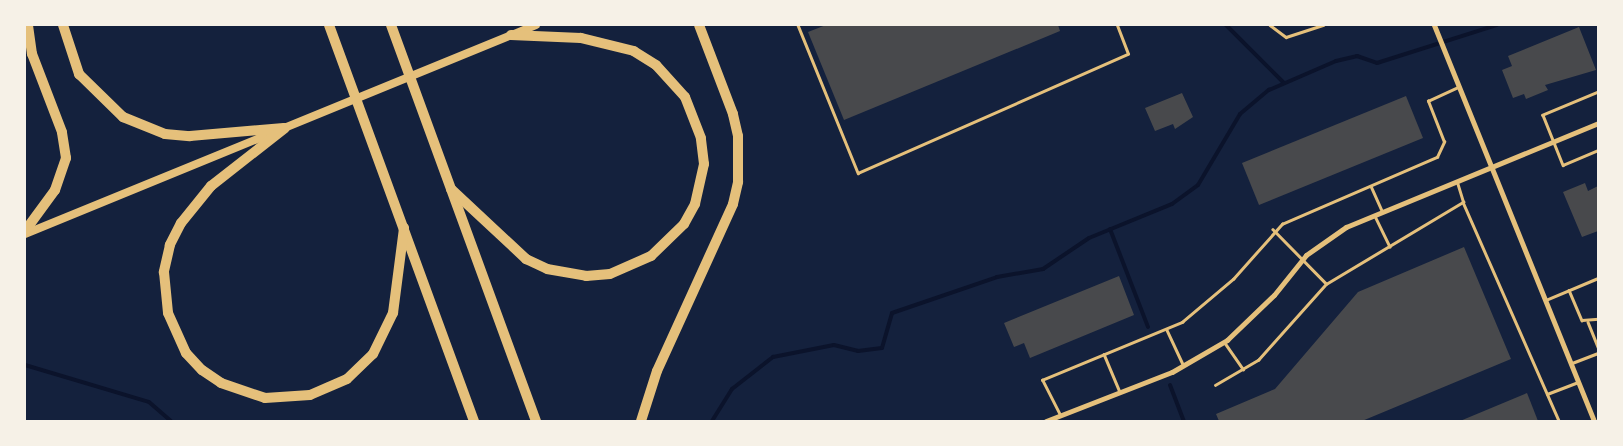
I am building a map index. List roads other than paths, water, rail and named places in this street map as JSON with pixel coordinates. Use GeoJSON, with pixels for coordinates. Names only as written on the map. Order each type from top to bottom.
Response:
{"type":"FeatureCollection","features":[{"type":"Feature","properties":{"kind":"highway"},"geometry":{"type":"LineString","coordinates":[[25,233],[55,190],[66,158],[62,132],[32,54],[28,25]]}},
{"type":"Feature","properties":{"kind":"highway"},"geometry":{"type":"LineString","coordinates":[[63,25],[79,74],[123,117],[165,134],[190,136],[285,128]]}},
{"type":"Feature","properties":{"kind":"highway"},"geometry":{"type":"LineString","coordinates":[[329,25],[474,421]]}},
{"type":"Feature","properties":{"kind":"highway"},"geometry":{"type":"LineString","coordinates":[[391,25],[536,421]]}},
{"type":"Feature","properties":{"kind":"highway"},"geometry":{"type":"LineString","coordinates":[[511,35],[520,25]]}},
{"type":"Feature","properties":{"kind":"highway"},"geometry":{"type":"LineString","coordinates":[[641,421],[657,371],[733,204],[738,182],[739,152],[733,114],[699,25]]}},
{"type":"Feature","properties":{"kind":"highway"},"geometry":{"type":"LineString","coordinates":[[451,189],[526,259],[548,269],[586,276],[610,274],[651,256],[684,224],[695,204],[704,164],[701,138],[685,97],[656,65],[634,52],[597,41],[511,35]]}},
{"type":"Feature","properties":{"kind":"highway"},"geometry":{"type":"LineString","coordinates":[[285,128],[196,202],[170,245],[164,272],[168,313],[186,353],[202,370],[221,383],[265,398],[310,396],[347,379],[373,354],[393,313],[404,228]]}},
{"type":"Feature","properties":{"kind":"main road"},"geometry":{"type":"LineString","coordinates":[[25,233],[536,25]]}},
{"type":"Feature","properties":{"kind":"street"},"geometry":{"type":"LineString","coordinates":[[1434,25],[1594,421]]}},
{"type":"Feature","properties":{"kind":"street"},"geometry":{"type":"LineString","coordinates":[[1046,421],[1061,418],[1183,365],[1224,342],[1274,295],[1302,260],[1346,227],[1598,123]]}},
{"type":"Feature","properties":{"kind":"lane"},"geometry":{"type":"LineString","coordinates":[[798,25],[858,173],[1128,54],[1116,25]]}},
{"type":"Feature","properties":{"kind":"lane"},"geometry":{"type":"LineString","coordinates":[[1270,25],[1286,38],[1323,25]]}},
{"type":"Feature","properties":{"kind":"lane"},"geometry":{"type":"LineString","coordinates":[[1061,418],[1042,380],[1168,330],[1209,303],[1273,230],[1292,218],[1370,186],[1442,151],[1444,142],[1428,101],[1458,87]]}},
{"type":"Feature","properties":{"kind":"lane"},"geometry":{"type":"LineString","coordinates":[[1598,92],[1543,115],[1562,165],[1598,150]]}},
{"type":"Feature","properties":{"kind":"lane"},"geometry":{"type":"LineString","coordinates":[[1456,180],[1463,202],[1559,421]]}},
{"type":"Feature","properties":{"kind":"lane"},"geometry":{"type":"LineString","coordinates":[[1370,186],[1382,211]]}},
{"type":"Feature","properties":{"kind":"lane"},"geometry":{"type":"LineString","coordinates":[[1215,385],[1258,360],[1326,284],[1463,202]]}},
{"type":"Feature","properties":{"kind":"lane"},"geometry":{"type":"LineString","coordinates":[[1374,215],[1390,247]]}},
{"type":"Feature","properties":{"kind":"lane"},"geometry":{"type":"LineString","coordinates":[[1273,230],[1326,284]]}},
{"type":"Feature","properties":{"kind":"lane"},"geometry":{"type":"LineString","coordinates":[[1544,300],[1598,278]]}},
{"type":"Feature","properties":{"kind":"lane"},"geometry":{"type":"LineString","coordinates":[[1569,290],[1582,320],[1588,322],[1598,319]]}},
{"type":"Feature","properties":{"kind":"lane"},"geometry":{"type":"LineString","coordinates":[[1588,322],[1598,347]]}},
{"type":"Feature","properties":{"kind":"lane"},"geometry":{"type":"LineString","coordinates":[[1168,330],[1183,365]]}},
{"type":"Feature","properties":{"kind":"lane"},"geometry":{"type":"LineString","coordinates":[[1224,342],[1243,369]]}},
{"type":"Feature","properties":{"kind":"lane"},"geometry":{"type":"LineString","coordinates":[[1570,364],[1598,352]]}},
{"type":"Feature","properties":{"kind":"lane"},"geometry":{"type":"LineString","coordinates":[[1104,354],[1120,392]]}},
{"type":"Feature","properties":{"kind":"lane"},"geometry":{"type":"LineString","coordinates":[[1547,394],[1578,382]]}},
{"type":"Feature","properties":{"kind":"waterway"},"geometry":{"type":"LineString","coordinates":[[1226,25],[1284,83]]}},
{"type":"Feature","properties":{"kind":"waterway"},"geometry":{"type":"LineString","coordinates":[[712,421],[732,389],[773,357],[834,345],[858,351],[882,348],[892,313],[997,277],[1043,269],[1089,238],[1172,204],[1198,185],[1240,114],[1269,90],[1336,61],[1357,56],[1377,63],[1497,25]]}},
{"type":"Feature","properties":{"kind":"waterway"},"geometry":{"type":"LineString","coordinates":[[1110,229],[1148,327]]}},
{"type":"Feature","properties":{"kind":"waterway"},"geometry":{"type":"LineString","coordinates":[[25,365],[149,402],[171,421]]}},
{"type":"Feature","properties":{"kind":"waterway"},"geometry":{"type":"LineString","coordinates":[[1170,385],[1184,421]]}}]}
